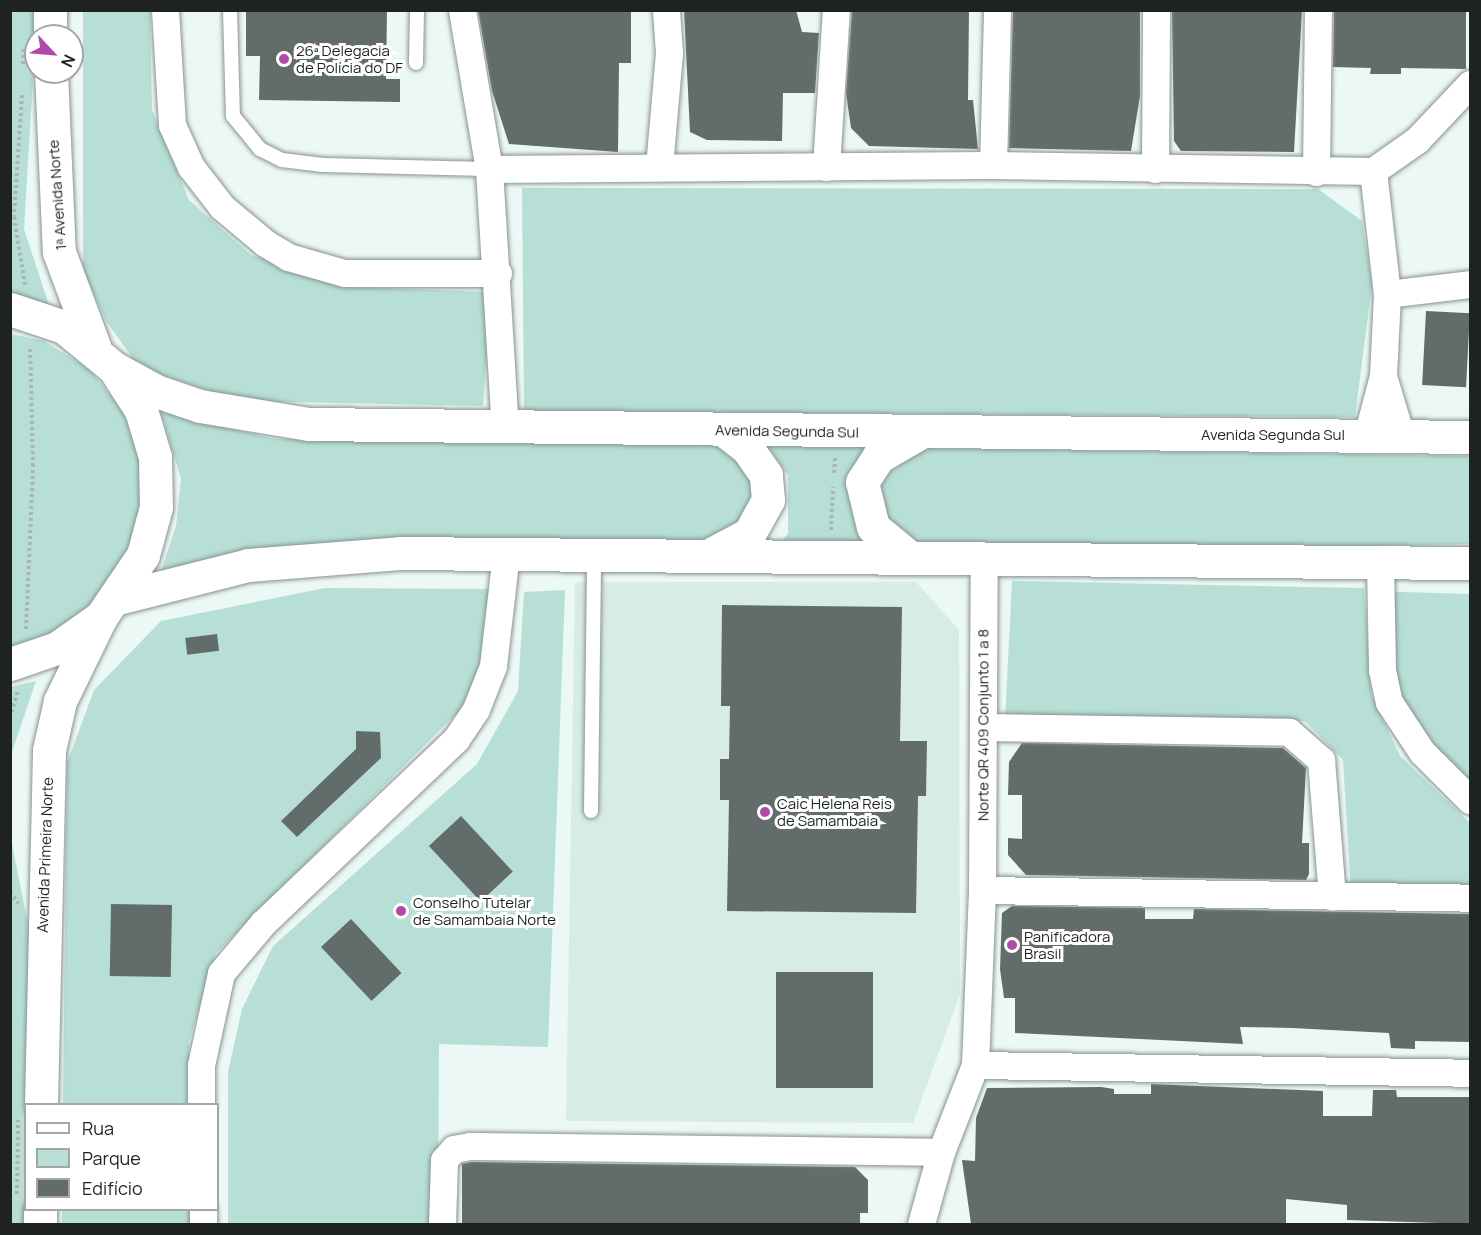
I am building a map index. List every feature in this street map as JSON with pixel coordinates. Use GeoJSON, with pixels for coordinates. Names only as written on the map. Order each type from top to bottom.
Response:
{"type":"FeatureCollection","features":[{"type":"Feature","properties":{"kind":"main road"},"geometry":{"type":"LineString","coordinates":[[43,24],[50,10]]}},
{"type":"Feature","properties":{"kind":"main road","name":"1ᵃ Avenida Norte"},"geometry":{"type":"LineString","coordinates":[[34,84],[59,252],[105,358]]}},
{"type":"Feature","properties":{"kind":"main road","name":"Avenida Segunda Sul"},"geometry":{"type":"LineString","coordinates":[[20,311],[64,327],[105,358],[156,391],[200,406],[276,420],[505,429],[1470,437]]}},
{"type":"Feature","properties":{"kind":"main road","name":"Avenida Primeira Norte"},"geometry":{"type":"LineString","coordinates":[[41,1103],[49,750],[60,701],[110,607],[143,555],[156,507],[155,457],[141,410],[105,358]]}},
{"type":"Feature","properties":{"kind":"main road"},"geometry":{"type":"LineString","coordinates":[[711,553],[749,534],[768,500],[766,475],[747,448],[724,430]]}},
{"type":"Feature","properties":{"kind":"main road"},"geometry":{"type":"LineString","coordinates":[[908,556],[873,527],[862,483],[878,457],[920,433]]}},
{"type":"Feature","properties":{"kind":"main road"},"geometry":{"type":"LineString","coordinates":[[18,661],[57,648],[110,607],[248,565],[316,557],[594,552],[908,556],[984,560],[1470,563]]}},
{"type":"Feature","properties":{"kind":"street"},"geometry":{"type":"LineString","coordinates":[[165,10],[172,124],[191,167],[222,207],[265,243],[288,257],[344,273],[498,273]]}},
{"type":"Feature","properties":{"kind":"street"},"geometry":{"type":"LineString","coordinates":[[462,10],[489,169],[498,273],[505,429]]}},
{"type":"Feature","properties":{"kind":"street"},"geometry":{"type":"LineString","coordinates":[[659,167],[669,53],[666,10]]}},
{"type":"Feature","properties":{"kind":"street"},"geometry":{"type":"LineString","coordinates":[[826,167],[836,10]]}},
{"type":"Feature","properties":{"kind":"street"},"geometry":{"type":"LineString","coordinates":[[993,165],[997,10]]}},
{"type":"Feature","properties":{"kind":"street"},"geometry":{"type":"LineString","coordinates":[[1155,169],[1156,10]]}},
{"type":"Feature","properties":{"kind":"street"},"geometry":{"type":"LineString","coordinates":[[1316,172],[1318,10]]}},
{"type":"Feature","properties":{"kind":"street"},"geometry":{"type":"LineString","coordinates":[[489,169],[993,165],[1316,172],[1373,171],[1417,140],[1470,84]]}},
{"type":"Feature","properties":{"kind":"street"},"geometry":{"type":"LineString","coordinates":[[1367,436],[1383,376],[1387,294],[1373,171]]}},
{"type":"Feature","properties":{"kind":"street"},"geometry":{"type":"LineString","coordinates":[[1387,294],[1470,285]]}},
{"type":"Feature","properties":{"kind":"street"},"geometry":{"type":"LineString","coordinates":[[1383,376],[1401,436]]}},
{"type":"Feature","properties":{"kind":"street"},"geometry":{"type":"LineString","coordinates":[[201,1103],[201,1065],[221,973],[263,923],[456,739],[476,709],[493,666],[506,554]]}},
{"type":"Feature","properties":{"kind":"street","name":"Norte QR 409 Conjunto 1 a 8"},"geometry":{"type":"LineString","coordinates":[[921,1224],[941,1152],[975,1065],[982,890],[984,560]]}},
{"type":"Feature","properties":{"kind":"street"},"geometry":{"type":"LineString","coordinates":[[1380,563],[1382,670],[1389,702],[1422,752],[1470,800]]}},
{"type":"Feature","properties":{"kind":"street"},"geometry":{"type":"LineString","coordinates":[[983,727],[1289,732],[1321,760],[1332,897]]}},
{"type":"Feature","properties":{"kind":"street"},"geometry":{"type":"LineString","coordinates":[[982,890],[1470,898]]}},
{"type":"Feature","properties":{"kind":"street"},"geometry":{"type":"LineString","coordinates":[[975,1065],[1470,1074]]}},
{"type":"Feature","properties":{"kind":"street"},"geometry":{"type":"LineString","coordinates":[[442,1224],[444,1160],[454,1149],[470,1146],[941,1152]]}},
{"type":"Feature","properties":{"kind":"lane"},"geometry":{"type":"LineString","coordinates":[[230,10],[232,116],[260,149],[282,160],[321,165],[489,169]]}},
{"type":"Feature","properties":{"kind":"lane"},"geometry":{"type":"LineString","coordinates":[[416,63],[417,10]]}},
{"type":"Feature","properties":{"kind":"lane"},"geometry":{"type":"LineString","coordinates":[[591,811],[594,552]]}},
{"type":"Feature","properties":{"kind":"path"},"geometry":{"type":"LineString","coordinates":[[10,718],[18,661],[33,466],[14,217],[31,84]]}},
{"type":"Feature","properties":{"kind":"path"},"geometry":{"type":"LineString","coordinates":[[830,555],[836,433]]}},
{"type":"Feature","properties":{"kind":"shaded area","name":"Caic Helena Reis de Samambaia"},"geometry":{"type":"Polygon","coordinates":[[[575,582],[916,582],[959,630],[960,994],[913,1123],[566,1121],[575,582]]]}},
{"type":"Feature","properties":{"kind":"green space"},"geometry":{"type":"Polygon","coordinates":[[[10,11],[37,11],[36,24],[24,24],[24,84],[33,84],[24,229],[49,305],[11,298],[10,11]]]}},
{"type":"Feature","properties":{"kind":"green space"},"geometry":{"type":"Polygon","coordinates":[[[83,11],[150,11],[152,110],[189,200],[251,255],[351,287],[491,292],[483,406],[238,401],[139,367],[106,321],[83,270],[83,11]]]}},
{"type":"Feature","properties":{"kind":"green space"},"geometry":{"type":"Polygon","coordinates":[[[522,188],[1318,189],[1362,221],[1372,284],[1355,417],[524,411],[522,188]]]}},
{"type":"Feature","properties":{"kind":"green space"},"geometry":{"type":"Polygon","coordinates":[[[11,334],[44,341],[89,369],[123,411],[141,461],[143,514],[127,565],[95,608],[51,639],[11,651],[11,334]]]}},
{"type":"Feature","properties":{"kind":"green space"},"geometry":{"type":"Polygon","coordinates":[[[161,412],[275,439],[735,446],[756,477],[754,529],[733,550],[159,577],[176,526],[181,479],[161,412]]]}},
{"type":"Feature","properties":{"kind":"green space"},"geometry":{"type":"Polygon","coordinates":[[[881,443],[853,478],[858,533],[883,556],[772,557],[788,533],[788,475],[766,444],[881,443]]]}},
{"type":"Feature","properties":{"kind":"green space"},"geometry":{"type":"Polygon","coordinates":[[[921,448],[1470,456],[1470,544],[919,555],[881,522],[878,482],[921,448]]]}},
{"type":"Feature","properties":{"kind":"green space"},"geometry":{"type":"Polygon","coordinates":[[[1012,581],[1364,588],[1372,696],[1400,756],[1470,823],[1470,899],[1351,894],[1343,760],[1305,721],[1005,720],[1012,581]]]}},
{"type":"Feature","properties":{"kind":"green space"},"geometry":{"type":"Polygon","coordinates":[[[325,588],[492,589],[486,660],[465,705],[216,953],[189,1041],[189,1103],[63,1103],[67,763],[94,690],[161,621],[325,588]]]}},
{"type":"Feature","properties":{"kind":"green space"},"geometry":{"type":"Polygon","coordinates":[[[565,590],[548,1047],[439,1044],[438,1224],[228,1224],[228,1072],[242,1009],[273,946],[477,764],[518,691],[524,592],[565,590]]]}},
{"type":"Feature","properties":{"kind":"green space"},"geometry":{"type":"Polygon","coordinates":[[[1370,591],[1470,594],[1470,812],[1406,751],[1370,591]]]}},
{"type":"Feature","properties":{"kind":"green space"},"geometry":{"type":"Polygon","coordinates":[[[36,681],[12,752],[11,839],[29,929],[28,1103],[24,1103],[24,1211],[28,1211],[28,1224],[10,1224],[10,687],[36,681]]]}},
{"type":"Feature","properties":{"kind":"green space"},"geometry":{"type":"Polygon","coordinates":[[[62,1211],[191,1211],[191,1224],[62,1224],[62,1211]]]}},
{"type":"Feature","properties":{"kind":"building","name":"26ª Delegacia de Polícia do DF"},"geometry":{"type":"Polygon","coordinates":[[[246,10],[387,10],[386,79],[400,79],[400,102],[259,100],[260,56],[246,56],[246,10]]]}},
{"type":"Feature","properties":{"kind":"building"},"geometry":{"type":"Polygon","coordinates":[[[478,10],[631,10],[631,63],[619,63],[618,152],[509,144],[492,91],[478,10]]]}},
{"type":"Feature","properties":{"kind":"building"},"geometry":{"type":"Polygon","coordinates":[[[684,10],[796,10],[802,32],[819,33],[815,93],[783,93],[782,141],[707,140],[690,132],[684,10]]]}},
{"type":"Feature","properties":{"kind":"building"},"geometry":{"type":"Polygon","coordinates":[[[852,10],[969,10],[968,100],[973,100],[978,149],[869,146],[851,128],[846,93],[852,10]]]}},
{"type":"Feature","properties":{"kind":"building"},"geometry":{"type":"Polygon","coordinates":[[[1013,10],[1140,10],[1140,96],[1131,151],[1009,148],[1013,10]]]}},
{"type":"Feature","properties":{"kind":"building"},"geometry":{"type":"Polygon","coordinates":[[[1172,10],[1302,10],[1294,152],[1181,151],[1174,141],[1172,10]]]}},
{"type":"Feature","properties":{"kind":"building"},"geometry":{"type":"Polygon","coordinates":[[[1334,10],[1466,10],[1466,69],[1401,68],[1401,74],[1370,74],[1371,68],[1333,67],[1334,10]]]}},
{"type":"Feature","properties":{"kind":"building"},"geometry":{"type":"Polygon","coordinates":[[[1426,311],[1470,313],[1466,387],[1422,385],[1426,311]]]}},
{"type":"Feature","properties":{"kind":"building"},"geometry":{"type":"Polygon","coordinates":[[[722,605],[902,607],[900,741],[927,741],[926,796],[918,796],[916,913],[727,911],[729,800],[720,800],[720,759],[729,759],[730,706],[721,706],[722,605]]]}},
{"type":"Feature","properties":{"kind":"building"},"geometry":{"type":"Polygon","coordinates":[[[217,634],[219,651],[187,655],[185,638],[217,634]]]}},
{"type":"Feature","properties":{"kind":"building"},"geometry":{"type":"Polygon","coordinates":[[[356,731],[380,732],[381,758],[297,837],[281,821],[356,749],[356,731]]]}},
{"type":"Feature","properties":{"kind":"building"},"geometry":{"type":"Polygon","coordinates":[[[1022,743],[1283,748],[1306,768],[1302,843],[1309,843],[1309,874],[1306,880],[1026,875],[1008,855],[1008,838],[1022,839],[1022,795],[1008,795],[1009,762],[1022,743]]]}},
{"type":"Feature","properties":{"kind":"building"},"geometry":{"type":"Polygon","coordinates":[[[461,816],[513,872],[481,902],[429,846],[461,816]]]}},
{"type":"Feature","properties":{"kind":"building"},"geometry":{"type":"Polygon","coordinates":[[[111,904],[172,905],[171,977],[110,976],[111,904]]]}},
{"type":"Feature","properties":{"kind":"building"},"geometry":{"type":"Polygon","coordinates":[[[1012,906],[1145,908],[1145,919],[1193,919],[1194,909],[1470,914],[1470,1042],[1415,1041],[1415,1049],[1391,1048],[1389,1033],[1292,1028],[1240,1027],[1243,1044],[1015,1033],[1015,998],[1004,998],[1000,969],[1002,913],[1012,906]]]}},
{"type":"Feature","properties":{"kind":"building"},"geometry":{"type":"Polygon","coordinates":[[[351,919],[401,973],[371,1001],[321,947],[351,919]]]}},
{"type":"Feature","properties":{"kind":"building"},"geometry":{"type":"Polygon","coordinates":[[[776,972],[873,972],[873,1088],[776,1088],[776,972]]]}},
{"type":"Feature","properties":{"kind":"building"},"geometry":{"type":"Polygon","coordinates":[[[1151,1084],[1323,1091],[1323,1116],[1372,1116],[1373,1090],[1396,1090],[1397,1097],[1470,1097],[1469,1224],[1347,1220],[1347,1205],[1286,1199],[1286,1224],[971,1224],[962,1160],[975,1161],[976,1118],[987,1088],[1101,1087],[1114,1089],[1114,1094],[1151,1094],[1151,1084]]]}},
{"type":"Feature","properties":{"kind":"building"},"geometry":{"type":"Polygon","coordinates":[[[471,1162],[855,1167],[868,1180],[868,1213],[860,1213],[860,1224],[462,1224],[462,1164],[471,1162]]]}},
{"type":"Feature","properties":{"kind":"place","name":"26ª Delegacia de Polícia do DF"},"geometry":{"type":"Point","coordinates":[284,59]}},
{"type":"Feature","properties":{"kind":"place","name":"Caic Helena Reis de Samambaia"},"geometry":{"type":"Point","coordinates":[765,812]}},
{"type":"Feature","properties":{"kind":"place","name":"Conselho Tutelar de Samambaia Norte"},"geometry":{"type":"Point","coordinates":[401,911]}},
{"type":"Feature","properties":{"kind":"place","name":"Panificadora Brasil"},"geometry":{"type":"Point","coordinates":[1012,945]}}]}
